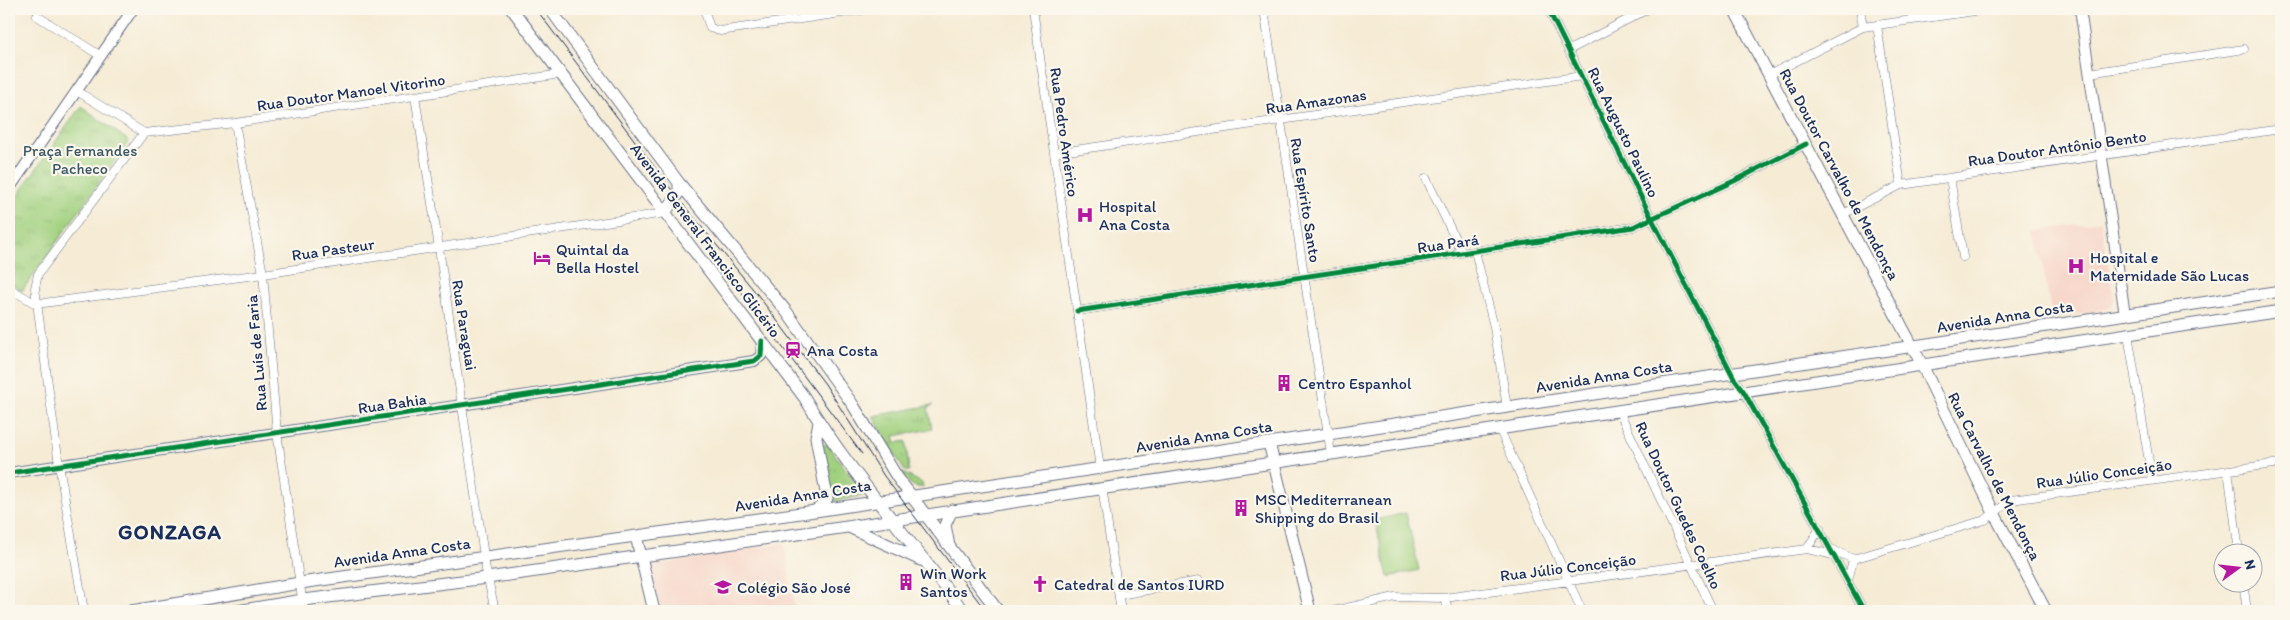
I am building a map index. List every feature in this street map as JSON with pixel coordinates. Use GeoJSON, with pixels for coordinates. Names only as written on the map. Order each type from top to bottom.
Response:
{"type":"FeatureCollection","features":[{"type":"Feature","properties":{"kind":"main road","name":"Avenida General Francisco Glicério"},"geometry":{"type":"LineString","coordinates":[[512,9],[804,397],[819,422],[959,609]]}},
{"type":"Feature","properties":{"kind":"main road","name":"Avenida General Francisco Glicério"},"geometry":{"type":"LineString","coordinates":[[550,9],[679,183],[786,311],[853,405],[911,496],[998,611]]}},
{"type":"Feature","properties":{"kind":"main road","name":"Rua Doutor Carvalho de Mendonça"},"geometry":{"type":"LineString","coordinates":[[1734,9],[1917,355]]}},
{"type":"Feature","properties":{"kind":"main road"},"geometry":{"type":"LineString","coordinates":[[665,213],[679,192],[679,183]]}},
{"type":"Feature","properties":{"kind":"main road","name":"Avenida Anna Costa"},"geometry":{"type":"LineString","coordinates":[[237,611],[304,606],[486,574],[641,556],[847,527],[1744,392],[1917,355],[2125,314],[2281,291]]}},
{"type":"Feature","properties":{"kind":"main road","name":"Avenida Anna Costa"},"geometry":{"type":"LineString","coordinates":[[130,611],[300,583],[815,511],[1732,374],[2128,334],[2281,311]]}},
{"type":"Feature","properties":{"kind":"main road","name":"Rua Carvalho de Mendonça"},"geometry":{"type":"LineString","coordinates":[[1917,355],[1994,513],[2046,611]]}},
{"type":"Feature","properties":{"kind":"main road"},"geometry":{"type":"LineString","coordinates":[[815,511],[823,505],[827,498],[816,437],[819,422]]}},
{"type":"Feature","properties":{"kind":"main road"},"geometry":{"type":"LineString","coordinates":[[1269,443],[1310,611]]}},
{"type":"Feature","properties":{"kind":"main road"},"geometry":{"type":"LineString","coordinates":[[1060,494],[1067,489],[1096,483],[1100,468]]}},
{"type":"Feature","properties":{"kind":"main road"},"geometry":{"type":"LineString","coordinates":[[950,548],[946,525],[952,510]]}},
{"type":"Feature","properties":{"kind":"main road"},"geometry":{"type":"LineString","coordinates":[[847,527],[924,561]]}},
{"type":"Feature","properties":{"kind":"main road"},"geometry":{"type":"LineString","coordinates":[[636,536],[654,611]]}},
{"type":"Feature","properties":{"kind":"street"},"geometry":{"type":"LineString","coordinates":[[9,189],[133,9]]}},
{"type":"Feature","properties":{"kind":"street"},"geometry":{"type":"LineString","coordinates":[[704,9],[710,28],[720,31],[864,9]]}},
{"type":"Feature","properties":{"kind":"street","name":"Rua Pedro Américo"},"geometry":{"type":"LineString","coordinates":[[1033,9],[1100,468]]}},
{"type":"Feature","properties":{"kind":"street","name":"Rua Espírito Santo"},"geometry":{"type":"LineString","coordinates":[[1264,9],[1331,454]]}},
{"type":"Feature","properties":{"kind":"street","name":"Rua Augusto Paulino"},"geometry":{"type":"LineString","coordinates":[[1548,9],[1652,219],[1732,374],[1820,528],[1864,611]]}},
{"type":"Feature","properties":{"kind":"street"},"geometry":{"type":"LineString","coordinates":[[1569,50],[1648,9]]}},
{"type":"Feature","properties":{"kind":"street"},"geometry":{"type":"LineString","coordinates":[[1860,9],[1863,27]]}},
{"type":"Feature","properties":{"kind":"street"},"geometry":{"type":"LineString","coordinates":[[1770,75],[1863,27],[1958,11],[1989,9]]}},
{"type":"Feature","properties":{"kind":"street"},"geometry":{"type":"LineString","coordinates":[[2080,9],[2125,314]]}},
{"type":"Feature","properties":{"kind":"street"},"geometry":{"type":"LineString","coordinates":[[37,16],[101,56]]}},
{"type":"Feature","properties":{"kind":"street"},"geometry":{"type":"LineString","coordinates":[[1877,25],[1901,185]]}},
{"type":"Feature","properties":{"kind":"street"},"geometry":{"type":"LineString","coordinates":[[2090,72],[2244,49]]}},
{"type":"Feature","properties":{"kind":"street","name":"Rua Doutor Manoel Vitorino"},"geometry":{"type":"LineString","coordinates":[[144,133],[234,123],[561,74]]}},
{"type":"Feature","properties":{"kind":"street","name":"Rua Amazonas"},"geometry":{"type":"LineString","coordinates":[[1054,153],[1582,76]]}},
{"type":"Feature","properties":{"kind":"street"},"geometry":{"type":"LineString","coordinates":[[77,91],[144,133],[38,274],[35,288],[59,465],[84,611]]}},
{"type":"Feature","properties":{"kind":"street","name":"Rua Paraguai"},"geometry":{"type":"LineString","coordinates":[[415,96],[463,405],[486,574],[495,611]]}},
{"type":"Feature","properties":{"kind":"street","name":"Rua Luís de Faria"},"geometry":{"type":"LineString","coordinates":[[234,123],[263,274],[277,433],[304,606]]}},
{"type":"Feature","properties":{"kind":"street","name":"Rua Doutor Antônio Bento"},"geometry":{"type":"LineString","coordinates":[[1842,214],[1901,185],[2281,129]]}},
{"type":"Feature","properties":{"kind":"street","name":"Rua Pará"},"geometry":{"type":"LineString","coordinates":[[1077,311],[1633,227],[1806,144]]}},
{"type":"Feature","properties":{"kind":"street"},"geometry":{"type":"LineString","coordinates":[[1426,178],[1462,253]]}},
{"type":"Feature","properties":{"kind":"street"},"geometry":{"type":"LineString","coordinates":[[1950,178],[1963,257]]}},
{"type":"Feature","properties":{"kind":"street","name":"Rua Pasteur"},"geometry":{"type":"LineString","coordinates":[[36,304],[263,274],[665,213]]}},
{"type":"Feature","properties":{"kind":"street"},"geometry":{"type":"LineString","coordinates":[[1474,251],[1494,327],[1507,407]]}},
{"type":"Feature","properties":{"kind":"street"},"geometry":{"type":"LineString","coordinates":[[9,288],[36,304]]}},
{"type":"Feature","properties":{"kind":"street"},"geometry":{"type":"LineString","coordinates":[[2128,334],[2152,480]]}},
{"type":"Feature","properties":{"kind":"street","name":"Rua Bahia"},"geometry":{"type":"LineString","coordinates":[[9,473],[754,361],[761,356],[762,341]]}},
{"type":"Feature","properties":{"kind":"street","name":"Rua Doutor Guedes Coelho"},"geometry":{"type":"LineString","coordinates":[[1619,410],[1713,611]]}},
{"type":"Feature","properties":{"kind":"street"},"geometry":{"type":"LineString","coordinates":[[1499,428],[1582,611]]}},
{"type":"Feature","properties":{"kind":"street","name":"Rua Júlio Conceição"},"geometry":{"type":"LineString","coordinates":[[1333,611],[1396,597],[1444,598],[1568,580],[1692,566],[1807,550],[1832,552],[1853,559],[1985,520],[2011,500],[2281,463]]}},
{"type":"Feature","properties":{"kind":"street"},"geometry":{"type":"LineString","coordinates":[[2228,470],[2238,542]]}},
{"type":"Feature","properties":{"kind":"street"},"geometry":{"type":"LineString","coordinates":[[1102,488],[1121,611]]}},
{"type":"Feature","properties":{"kind":"street"},"geometry":{"type":"LineString","coordinates":[[1807,550],[1820,528]]}},
{"type":"Feature","properties":{"kind":"street"},"geometry":{"type":"LineString","coordinates":[[1848,581],[1853,559]]}},
{"type":"Feature","properties":{"kind":"street"},"geometry":{"type":"LineString","coordinates":[[1118,595],[1199,581]]}},
{"type":"Feature","properties":{"kind":"street"},"geometry":{"type":"LineString","coordinates":[[2244,592],[2247,611]]}},
{"type":"Feature","properties":{"kind":"street"},"geometry":{"type":"LineString","coordinates":[[1444,598],[1449,611]]}},
{"type":"Feature","properties":{"kind":"shaded area","name":"Hospital e Maternidade São Lucas"},"geometry":{"type":"Polygon","coordinates":[[[2101,221],[2114,301],[2108,309],[2052,318],[2037,231],[2101,221]]]}},
{"type":"Feature","properties":{"kind":"shaded area","name":"Colégio São José"},"geometry":{"type":"Polygon","coordinates":[[[784,543],[795,610],[813,608],[813,611],[660,611],[651,566],[784,543]]]}},
{"type":"Feature","properties":{"kind":"green space","name":"Praça Fernandes Pacheco"},"geometry":{"type":"Polygon","coordinates":[[[81,106],[129,141],[22,291],[9,281],[9,207],[81,106]]]}},
{"type":"Feature","properties":{"kind":"green space"},"geometry":{"type":"Polygon","coordinates":[[[933,405],[928,408],[932,429],[894,436],[896,443],[906,441],[909,472],[904,470],[873,416],[933,405]]]}},
{"type":"Feature","properties":{"kind":"green space"},"geometry":{"type":"Polygon","coordinates":[[[825,444],[828,445],[864,494],[863,496],[834,501],[823,447],[825,444]]]}},
{"type":"Feature","properties":{"kind":"green space"},"geometry":{"type":"Polygon","coordinates":[[[901,472],[922,483],[923,487],[913,486],[901,472]]]}},
{"type":"Feature","properties":{"kind":"green space"},"geometry":{"type":"Polygon","coordinates":[[[1406,513],[1419,570],[1388,577],[1375,520],[1406,513]]]}},
{"type":"Feature","properties":{"kind":"tram line"},"geometry":{"type":"LineString","coordinates":[[536,9],[677,197],[757,294],[825,384],[884,476],[986,611]]}},
{"type":"Feature","properties":{"kind":"tram line"},"geometry":{"type":"LineString","coordinates":[[708,247],[862,454]]}},
{"type":"Feature","properties":{"kind":"cycle path"},"geometry":{"type":"LineString","coordinates":[[1548,9],[1652,219],[1735,380],[1744,392],[1864,611]]}},
{"type":"Feature","properties":{"kind":"cycle path"},"geometry":{"type":"LineString","coordinates":[[1077,311],[1633,227],[1734,181],[1806,144]]}},
{"type":"Feature","properties":{"kind":"cycle path"},"geometry":{"type":"LineString","coordinates":[[9,473],[754,361],[761,356],[762,341]]}},
{"type":"Feature","properties":{"kind":"place","name":"Hospital Ana Costa"},"geometry":{"type":"Point","coordinates":[1085,215]}},
{"type":"Feature","properties":{"kind":"place","name":"Quintal da Bella Hostel"},"geometry":{"type":"Point","coordinates":[542,258]}},
{"type":"Feature","properties":{"kind":"place","name":"Hospital e Maternidade São Lucas"},"geometry":{"type":"Point","coordinates":[2076,266]}},
{"type":"Feature","properties":{"kind":"place","name":"Ana Costa"},"geometry":{"type":"Point","coordinates":[793,350]}},
{"type":"Feature","properties":{"kind":"place","name":"Centro Espanhol"},"geometry":{"type":"Point","coordinates":[1284,383]}},
{"type":"Feature","properties":{"kind":"place","name":"MSC Mediterranean Shipping do Brasil"},"geometry":{"type":"Point","coordinates":[1241,508]}},
{"type":"Feature","properties":{"kind":"place","name":"Win Work Santos"},"geometry":{"type":"Point","coordinates":[906,582]}},
{"type":"Feature","properties":{"kind":"place","name":"Catedral de Santos IURD"},"geometry":{"type":"Point","coordinates":[1040,584]}},
{"type":"Feature","properties":{"kind":"place","name":"Colégio São José"},"geometry":{"type":"Point","coordinates":[723,587]}},
{"type":"Feature","properties":{"kind":"district","name":"GONZAGA"},"geometry":{"type":"Point","coordinates":[170,532]}}]}
